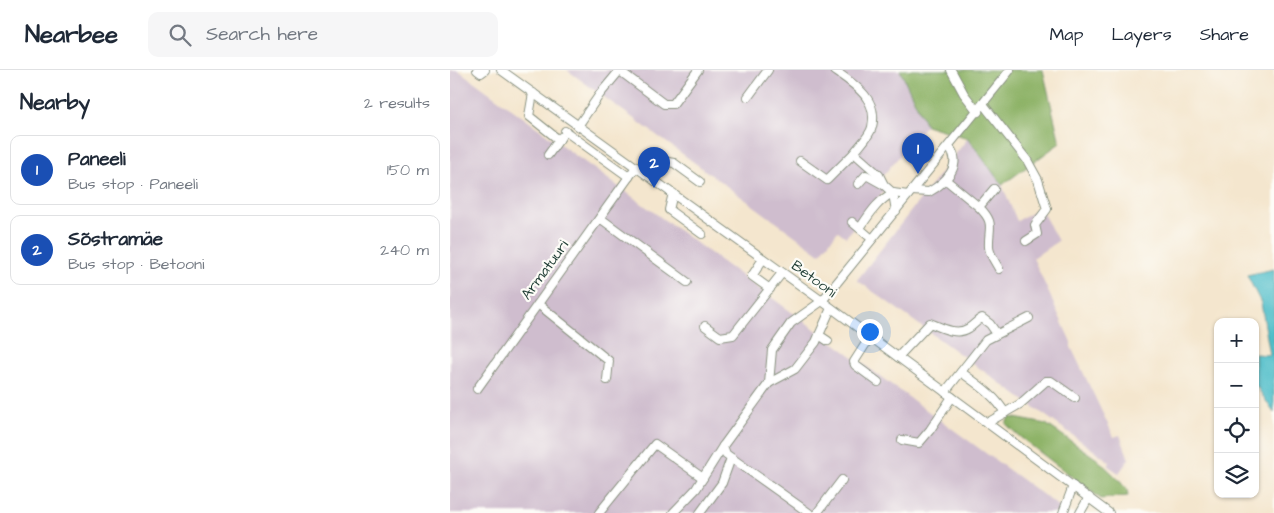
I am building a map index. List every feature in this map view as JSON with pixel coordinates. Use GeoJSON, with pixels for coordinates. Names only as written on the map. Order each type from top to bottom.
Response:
{"type":"FeatureCollection","features":[{"type":"Feature","properties":{"kind":"street"},"geometry":{"type":"LineString","coordinates":[[477,70],[481,73],[485,70]]}},
{"type":"Feature","properties":{"kind":"street","name":"Betooni"},"geometry":{"type":"LineString","coordinates":[[501,70],[822,301],[1109,513]]}},
{"type":"Feature","properties":{"kind":"street"},"geometry":{"type":"LineString","coordinates":[[548,155],[565,131],[575,123],[620,70],[664,104],[673,104],[698,70]]}},
{"type":"Feature","properties":{"kind":"street"},"geometry":{"type":"LineString","coordinates":[[748,97],[768,70]]}},
{"type":"Feature","properties":{"kind":"street"},"geometry":{"type":"LineString","coordinates":[[800,161],[827,180],[854,153],[872,128],[872,113],[869,99],[834,70]]}},
{"type":"Feature","properties":{"kind":"street"},"geometry":{"type":"LineString","coordinates":[[951,70],[964,94],[978,112]]}},
{"type":"Feature","properties":{"kind":"street"},"geometry":{"type":"LineString","coordinates":[[769,383],[772,350],[791,323],[822,301],[978,112],[1010,70]]}},
{"type":"Feature","properties":{"kind":"street"},"geometry":{"type":"LineString","coordinates":[[533,93],[529,116],[559,140]]}},
{"type":"Feature","properties":{"kind":"street"},"geometry":{"type":"LineString","coordinates":[[983,104],[1026,160],[1038,180],[1047,209],[1035,225],[1037,234],[1026,241]]}},
{"type":"Feature","properties":{"kind":"street"},"geometry":{"type":"LineString","coordinates":[[565,131],[629,177]]}},
{"type":"Feature","properties":{"kind":"street"},"geometry":{"type":"LineString","coordinates":[[860,228],[879,203],[887,196],[893,193],[929,192],[946,180],[953,169],[955,159],[953,152],[948,147]]}},
{"type":"Feature","properties":{"kind":"street"},"geometry":{"type":"LineString","coordinates":[[854,153],[879,175],[884,185]]}},
{"type":"Feature","properties":{"kind":"street"},"geometry":{"type":"LineString","coordinates":[[653,179],[668,162],[674,163],[700,182]]}},
{"type":"Feature","properties":{"kind":"street","name":"Armatuuri"},"geometry":{"type":"LineString","coordinates":[[477,389],[636,167]]}},
{"type":"Feature","properties":{"kind":"street"},"geometry":{"type":"LineString","coordinates":[[858,184],[866,175],[884,185],[893,193],[896,211]]}},
{"type":"Feature","properties":{"kind":"street"},"geometry":{"type":"LineString","coordinates":[[946,180],[988,215],[990,225],[989,249],[999,269]]}},
{"type":"Feature","properties":{"kind":"street"},"geometry":{"type":"LineString","coordinates":[[979,207],[994,190]]}},
{"type":"Feature","properties":{"kind":"street"},"geometry":{"type":"LineString","coordinates":[[673,193],[669,210],[702,234]]}},
{"type":"Feature","properties":{"kind":"street"},"geometry":{"type":"LineString","coordinates":[[600,218],[687,282]]}},
{"type":"Feature","properties":{"kind":"street"},"geometry":{"type":"LineString","coordinates":[[852,222],[872,239]]}},
{"type":"Feature","properties":{"kind":"street"},"geometry":{"type":"LineString","coordinates":[[763,259],[752,276],[770,289]]}},
{"type":"Feature","properties":{"kind":"street"},"geometry":{"type":"LineString","coordinates":[[705,326],[720,337],[733,335],[782,273]]}},
{"type":"Feature","properties":{"kind":"street"},"geometry":{"type":"LineString","coordinates":[[538,304],[609,361],[607,380]]}},
{"type":"Feature","properties":{"kind":"street"},"geometry":{"type":"LineString","coordinates":[[673,513],[696,490],[723,446],[769,383],[795,369],[816,342],[831,308]]}},
{"type":"Feature","properties":{"kind":"street"},"geometry":{"type":"LineString","coordinates":[[898,357],[930,323],[946,330],[959,332],[968,329],[982,318],[990,324],[997,334]]}},
{"type":"Feature","properties":{"kind":"street"},"geometry":{"type":"LineString","coordinates":[[902,440],[919,443],[930,430],[961,372],[986,340],[1029,318]]}},
{"type":"Feature","properties":{"kind":"street"},"geometry":{"type":"LineString","coordinates":[[819,335],[828,341]]}},
{"type":"Feature","properties":{"kind":"street"},"geometry":{"type":"LineString","coordinates":[[870,337],[854,362],[855,365],[878,382]]}},
{"type":"Feature","properties":{"kind":"street"},"geometry":{"type":"LineString","coordinates":[[961,372],[990,395],[1005,413]]}},
{"type":"Feature","properties":{"kind":"street"},"geometry":{"type":"LineString","coordinates":[[987,423],[1020,404],[1046,381],[1051,380],[1075,398]]}},
{"type":"Feature","properties":{"kind":"street"},"geometry":{"type":"LineString","coordinates":[[599,513],[655,444],[703,478]]}},
{"type":"Feature","properties":{"kind":"street"},"geometry":{"type":"LineString","coordinates":[[723,446],[726,454],[731,458],[809,513]]}},
{"type":"Feature","properties":{"kind":"street"},"geometry":{"type":"LineString","coordinates":[[700,513],[722,483],[731,458]]}},
{"type":"Feature","properties":{"kind":"street"},"geometry":{"type":"LineString","coordinates":[[817,513],[842,480]]}},
{"type":"Feature","properties":{"kind":"street"},"geometry":{"type":"LineString","coordinates":[[1063,513],[1073,486]]}},
{"type":"Feature","properties":{"kind":"street"},"geometry":{"type":"LineString","coordinates":[[1080,513],[1089,497]]}},
{"type":"Feature","properties":{"kind":"shaded area"},"geometry":{"type":"Polygon","coordinates":[[[450,70],[458,70],[1068,513],[450,513],[450,70]]]}},
{"type":"Feature","properties":{"kind":"shaded area"},"geometry":{"type":"Polygon","coordinates":[[[567,70],[900,70],[926,125],[880,179],[888,186],[846,237],[838,231],[820,254],[567,70]]]}},
{"type":"Feature","properties":{"kind":"shaded area"},"geometry":{"type":"Polygon","coordinates":[[[968,138],[1002,185],[1017,221],[1040,208],[1058,241],[1033,258],[1071,342],[1071,347],[1114,437],[1120,435],[1129,459],[1119,473],[1108,466],[1110,462],[857,280],[968,138]]]}},
{"type":"Feature","properties":{"kind":"green space"},"geometry":{"type":"Polygon","coordinates":[[[900,70],[1043,70],[1060,143],[1002,185],[968,138],[926,125],[900,70]]]}},
{"type":"Feature","properties":{"kind":"green space"},"geometry":{"type":"Polygon","coordinates":[[[1009,417],[1046,424],[1097,459],[1118,479],[1127,490],[1128,496],[1101,499],[1020,437],[1006,424],[1009,417]]]}},
{"type":"Feature","properties":{"kind":"water"},"geometry":{"type":"Polygon","coordinates":[[[1274,269],[1274,413],[1259,390],[1259,354],[1270,355],[1261,303],[1247,275],[1274,269]]]}},
{"type":"Feature","properties":{"kind":"place","name":"Paneeli"},"geometry":{"type":"Point","coordinates":[918,174]}},
{"type":"Feature","properties":{"kind":"place","name":"Sõstramäe"},"geometry":{"type":"Point","coordinates":[654,188]}}]}
